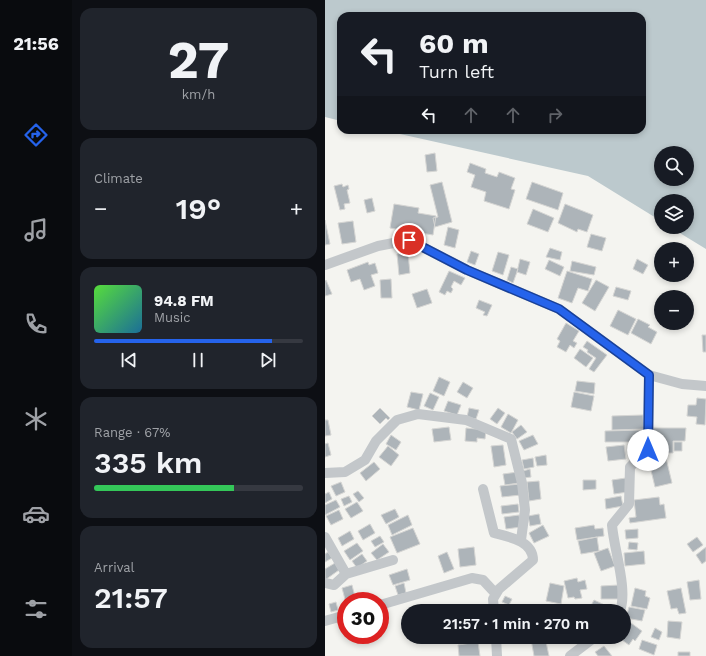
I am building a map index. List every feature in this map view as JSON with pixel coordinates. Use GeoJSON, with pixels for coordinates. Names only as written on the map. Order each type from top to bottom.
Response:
{"type":"FeatureCollection","features":[{"type":"Feature","properties":{"kind":"street"},"geometry":{"type":"LineString","coordinates":[[325,264],[378,246],[409,240],[467,270],[559,309],[649,375],[682,384],[706,386]]}},
{"type":"Feature","properties":{"kind":"street"},"geometry":{"type":"LineString","coordinates":[[620,604],[623,592],[612,525],[629,504],[630,467],[648,450],[649,375]]}},
{"type":"Feature","properties":{"kind":"street"},"geometry":{"type":"LineString","coordinates":[[325,473],[345,472],[365,460],[376,441],[397,420],[418,414],[466,420],[511,439],[522,483],[525,503],[521,540],[524,545],[532,550],[533,560],[499,589],[493,599],[493,604]]}},
{"type":"Feature","properties":{"kind":"street"},"geometry":{"type":"LineString","coordinates":[[483,489],[494,533],[521,540]]}},
{"type":"Feature","properties":{"kind":"street"},"geometry":{"type":"LineString","coordinates":[[325,537],[346,574]]}},
{"type":"Feature","properties":{"kind":"street"},"geometry":{"type":"LineString","coordinates":[[325,583],[334,584],[346,574],[393,560]]}},
{"type":"Feature","properties":{"kind":"street"},"geometry":{"type":"LineString","coordinates":[[389,602],[472,578],[483,580],[496,594]]}},
{"type":"Feature","properties":{"kind":"street"},"geometry":{"type":"LineString","coordinates":[[325,621],[337,618]]}},
{"type":"Feature","properties":{"kind":"street"},"geometry":{"type":"LineString","coordinates":[[496,644],[497,656]]}},
{"type":"Feature","properties":{"kind":"street"},"geometry":{"type":"LineString","coordinates":[[570,656],[586,644]]}},
{"type":"Feature","properties":{"kind":"shaded area"},"geometry":{"type":"Polygon","coordinates":[[[325,0],[706,0],[706,249],[681,234],[694,234],[694,194],[654,194],[654,217],[588,176],[400,134],[646,134],[646,12],[337,12],[337,120],[325,117],[325,0]]]}},
{"type":"Feature","properties":{"kind":"building"},"geometry":{"type":"Polygon","coordinates":[[[435,153],[437,171],[427,172],[425,155],[435,153]]]}},
{"type":"Feature","properties":{"kind":"building"},"geometry":{"type":"Polygon","coordinates":[[[470,163],[486,169],[485,173],[497,177],[499,172],[515,178],[511,189],[515,190],[509,209],[484,201],[486,192],[471,187],[475,175],[467,172],[470,163]]]}},
{"type":"Feature","properties":{"kind":"building"},"geometry":{"type":"Polygon","coordinates":[[[442,182],[452,222],[435,227],[433,218],[438,217],[430,185],[442,182]]]}},
{"type":"Feature","properties":{"kind":"building"},"geometry":{"type":"Polygon","coordinates":[[[532,182],[563,193],[558,210],[526,199],[532,182]]]}},
{"type":"Feature","properties":{"kind":"building"},"geometry":{"type":"Polygon","coordinates":[[[342,184],[343,187],[348,185],[349,189],[347,190],[350,203],[344,204],[345,209],[340,210],[334,186],[342,184]]]}},
{"type":"Feature","properties":{"kind":"building"},"geometry":{"type":"Polygon","coordinates":[[[372,198],[375,211],[367,213],[364,200],[372,198]]]}},
{"type":"Feature","properties":{"kind":"building"},"geometry":{"type":"Polygon","coordinates":[[[394,204],[419,208],[418,213],[436,216],[433,235],[390,228],[394,204]]]}},
{"type":"Feature","properties":{"kind":"building"},"geometry":{"type":"Polygon","coordinates":[[[565,204],[593,215],[587,232],[578,229],[577,232],[558,223],[565,204]]]}},
{"type":"Feature","properties":{"kind":"building"},"geometry":{"type":"Polygon","coordinates":[[[533,209],[554,218],[548,232],[527,224],[533,209]]]}},
{"type":"Feature","properties":{"kind":"building"},"geometry":{"type":"Polygon","coordinates":[[[325,220],[330,244],[325,245],[325,220]]]}},
{"type":"Feature","properties":{"kind":"building"},"geometry":{"type":"Polygon","coordinates":[[[353,221],[356,242],[342,244],[338,223],[353,221]]]}},
{"type":"Feature","properties":{"kind":"building"},"geometry":{"type":"Polygon","coordinates":[[[448,227],[459,230],[455,248],[444,245],[448,227]]]}},
{"type":"Feature","properties":{"kind":"building"},"geometry":{"type":"Polygon","coordinates":[[[591,234],[606,238],[602,251],[587,247],[591,234]]]}},
{"type":"Feature","properties":{"kind":"building"},"geometry":{"type":"Polygon","coordinates":[[[550,248],[562,252],[560,260],[546,257],[550,248]]]}},
{"type":"Feature","properties":{"kind":"building"},"geometry":{"type":"Polygon","coordinates":[[[471,251],[479,254],[475,265],[467,262],[471,251]]]}},
{"type":"Feature","properties":{"kind":"building"},"geometry":{"type":"Polygon","coordinates":[[[498,252],[509,255],[503,275],[492,271],[498,252]]]}},
{"type":"Feature","properties":{"kind":"building"},"geometry":{"type":"Polygon","coordinates":[[[408,253],[410,273],[399,275],[397,254],[408,253]]]}},
{"type":"Feature","properties":{"kind":"building"},"geometry":{"type":"Polygon","coordinates":[[[520,259],[530,262],[526,275],[517,272],[520,259]]]}},
{"type":"Feature","properties":{"kind":"building"},"geometry":{"type":"Polygon","coordinates":[[[637,259],[648,265],[643,274],[633,269],[637,259]]]}},
{"type":"Feature","properties":{"kind":"building"},"geometry":{"type":"Polygon","coordinates":[[[549,260],[564,267],[560,276],[545,269],[549,260]]]}},
{"type":"Feature","properties":{"kind":"building"},"geometry":{"type":"Polygon","coordinates":[[[572,261],[596,267],[594,275],[570,271],[572,261]]]}},
{"type":"Feature","properties":{"kind":"building"},"geometry":{"type":"Polygon","coordinates":[[[368,262],[369,265],[375,263],[378,273],[371,275],[375,286],[364,290],[360,279],[351,282],[347,270],[368,262]]]}},
{"type":"Feature","properties":{"kind":"building"},"geometry":{"type":"Polygon","coordinates":[[[511,267],[518,269],[513,283],[507,280],[511,267]]]}},
{"type":"Feature","properties":{"kind":"building"},"geometry":{"type":"Polygon","coordinates":[[[449,271],[465,278],[461,285],[454,281],[451,287],[453,289],[451,293],[447,291],[445,295],[439,292],[449,271]]]}},
{"type":"Feature","properties":{"kind":"building"},"geometry":{"type":"Polygon","coordinates":[[[567,271],[592,279],[588,291],[578,288],[572,303],[558,298],[567,271]]]}},
{"type":"Feature","properties":{"kind":"building"},"geometry":{"type":"Polygon","coordinates":[[[391,279],[392,298],[381,298],[380,280],[391,279]]]}},
{"type":"Feature","properties":{"kind":"building"},"geometry":{"type":"Polygon","coordinates":[[[326,280],[332,294],[325,296],[325,281],[326,280]]]}},
{"type":"Feature","properties":{"kind":"building"},"geometry":{"type":"Polygon","coordinates":[[[596,280],[609,287],[595,311],[582,303],[596,280]]]}},
{"type":"Feature","properties":{"kind":"building"},"geometry":{"type":"Polygon","coordinates":[[[616,287],[631,291],[628,300],[613,296],[616,287]]]}},
{"type":"Feature","properties":{"kind":"building"},"geometry":{"type":"Polygon","coordinates":[[[427,289],[432,303],[417,308],[412,294],[427,289]]]}},
{"type":"Feature","properties":{"kind":"building"},"geometry":{"type":"Polygon","coordinates":[[[479,300],[492,305],[487,316],[483,315],[485,312],[476,308],[479,300]]]}},
{"type":"Feature","properties":{"kind":"building"},"geometry":{"type":"Polygon","coordinates":[[[618,310],[636,319],[628,335],[610,326],[618,310]]]}},
{"type":"Feature","properties":{"kind":"building"},"geometry":{"type":"Polygon","coordinates":[[[638,319],[650,325],[648,327],[657,332],[651,344],[631,333],[638,319]]]}},
{"type":"Feature","properties":{"kind":"building"},"geometry":{"type":"Polygon","coordinates":[[[566,323],[579,331],[573,341],[577,343],[574,348],[570,345],[566,352],[557,347],[560,341],[557,339],[566,323]]]}},
{"type":"Feature","properties":{"kind":"building"},"geometry":{"type":"Polygon","coordinates":[[[702,335],[706,335],[706,352],[703,352],[702,335]]]}},
{"type":"Feature","properties":{"kind":"building"},"geometry":{"type":"Polygon","coordinates":[[[587,341],[607,355],[594,372],[589,369],[596,358],[587,352],[588,350],[583,347],[587,341]]]}},
{"type":"Feature","properties":{"kind":"building"},"geometry":{"type":"Polygon","coordinates":[[[580,349],[593,358],[586,367],[574,358],[580,349]]]}},
{"type":"Feature","properties":{"kind":"building"},"geometry":{"type":"Polygon","coordinates":[[[439,377],[450,382],[444,396],[433,391],[439,377]]]}},
{"type":"Feature","properties":{"kind":"building"},"geometry":{"type":"Polygon","coordinates":[[[577,381],[595,383],[594,394],[575,391],[577,381]]]}},
{"type":"Feature","properties":{"kind":"building"},"geometry":{"type":"Polygon","coordinates":[[[463,382],[473,388],[467,398],[457,392],[463,382]]]}},
{"type":"Feature","properties":{"kind":"building"},"geometry":{"type":"Polygon","coordinates":[[[411,392],[423,394],[419,410],[407,407],[411,392]]]}},
{"type":"Feature","properties":{"kind":"building"},"geometry":{"type":"Polygon","coordinates":[[[574,392],[594,396],[591,411],[571,407],[574,392]]]}},
{"type":"Feature","properties":{"kind":"building"},"geometry":{"type":"Polygon","coordinates":[[[430,393],[439,397],[433,410],[424,406],[430,393]]]}},
{"type":"Feature","properties":{"kind":"building"},"geometry":{"type":"Polygon","coordinates":[[[697,398],[706,399],[705,425],[696,424],[697,417],[687,416],[688,405],[696,405],[697,398]]]}},
{"type":"Feature","properties":{"kind":"building"},"geometry":{"type":"Polygon","coordinates":[[[448,401],[461,405],[457,415],[444,411],[448,401]]]}},
{"type":"Feature","properties":{"kind":"building"},"geometry":{"type":"Polygon","coordinates":[[[380,408],[390,418],[388,420],[386,418],[380,424],[372,416],[380,408]]]}},
{"type":"Feature","properties":{"kind":"building"},"geometry":{"type":"Polygon","coordinates":[[[469,408],[479,410],[476,419],[467,417],[469,408]]]}},
{"type":"Feature","properties":{"kind":"building"},"geometry":{"type":"Polygon","coordinates":[[[498,408],[505,413],[497,424],[490,419],[498,408]]]}},
{"type":"Feature","properties":{"kind":"building"},"geometry":{"type":"Polygon","coordinates":[[[508,414],[518,420],[511,433],[501,427],[508,414]]]}},
{"type":"Feature","properties":{"kind":"building"},"geometry":{"type":"Polygon","coordinates":[[[643,415],[644,429],[612,430],[612,416],[643,415]]]}},
{"type":"Feature","properties":{"kind":"building"},"geometry":{"type":"Polygon","coordinates":[[[325,420],[328,420],[331,435],[325,436],[325,420]]]}},
{"type":"Feature","properties":{"kind":"building"},"geometry":{"type":"Polygon","coordinates":[[[521,425],[527,432],[517,439],[512,432],[521,425]]]}},
{"type":"Feature","properties":{"kind":"building"},"geometry":{"type":"Polygon","coordinates":[[[449,427],[451,440],[434,442],[432,429],[449,427]]]}},
{"type":"Feature","properties":{"kind":"building"},"geometry":{"type":"Polygon","coordinates":[[[466,428],[486,430],[485,439],[477,438],[477,442],[465,441],[466,428]]]}},
{"type":"Feature","properties":{"kind":"building"},"geometry":{"type":"Polygon","coordinates":[[[653,428],[686,428],[685,441],[673,441],[673,453],[652,453],[653,428]]]}},
{"type":"Feature","properties":{"kind":"building"},"geometry":{"type":"Polygon","coordinates":[[[644,430],[644,449],[632,449],[632,442],[605,442],[605,431],[644,430]]]}},
{"type":"Feature","properties":{"kind":"building"},"geometry":{"type":"Polygon","coordinates":[[[391,435],[401,442],[396,450],[386,444],[391,435]]]}},
{"type":"Feature","properties":{"kind":"building"},"geometry":{"type":"Polygon","coordinates":[[[533,435],[538,444],[524,450],[519,441],[533,435]]]}},
{"type":"Feature","properties":{"kind":"building"},"geometry":{"type":"Polygon","coordinates":[[[674,442],[682,442],[682,451],[674,451],[674,442]]]}},
{"type":"Feature","properties":{"kind":"building"},"geometry":{"type":"Polygon","coordinates":[[[328,443],[331,455],[325,457],[325,444],[328,443]]]}},
{"type":"Feature","properties":{"kind":"building"},"geometry":{"type":"Polygon","coordinates":[[[503,445],[506,465],[494,467],[491,446],[503,445]]]}},
{"type":"Feature","properties":{"kind":"building"},"geometry":{"type":"Polygon","coordinates":[[[624,445],[626,459],[608,461],[606,447],[624,445]]]}},
{"type":"Feature","properties":{"kind":"building"},"geometry":{"type":"Polygon","coordinates":[[[388,446],[399,455],[391,466],[379,457],[388,446]]]}},
{"type":"Feature","properties":{"kind":"building"},"geometry":{"type":"Polygon","coordinates":[[[546,455],[547,465],[537,466],[535,457],[546,455]]]}},
{"type":"Feature","properties":{"kind":"building"},"geometry":{"type":"Polygon","coordinates":[[[533,458],[534,467],[524,469],[522,460],[533,458]]]}},
{"type":"Feature","properties":{"kind":"building"},"geometry":{"type":"Polygon","coordinates":[[[666,458],[672,483],[655,487],[649,462],[666,458]]]}},
{"type":"Feature","properties":{"kind":"building"},"geometry":{"type":"Polygon","coordinates":[[[374,462],[380,469],[366,481],[360,473],[374,462]]]}},
{"type":"Feature","properties":{"kind":"building"},"geometry":{"type":"Polygon","coordinates":[[[530,469],[531,477],[524,478],[523,471],[530,469]]]}},
{"type":"Feature","properties":{"kind":"building"},"geometry":{"type":"Polygon","coordinates":[[[518,472],[519,483],[505,485],[503,474],[518,472]]]}},
{"type":"Feature","properties":{"kind":"building"},"geometry":{"type":"Polygon","coordinates":[[[626,478],[628,492],[614,494],[612,480],[626,478]]]}},
{"type":"Feature","properties":{"kind":"building"},"geometry":{"type":"Polygon","coordinates":[[[583,480],[596,480],[596,489],[583,490],[583,480]]]}},
{"type":"Feature","properties":{"kind":"building"},"geometry":{"type":"Polygon","coordinates":[[[539,481],[541,499],[529,501],[527,482],[539,481]]]}},
{"type":"Feature","properties":{"kind":"building"},"geometry":{"type":"Polygon","coordinates":[[[341,482],[345,492],[336,496],[331,486],[341,482]]]}},
{"type":"Feature","properties":{"kind":"building"},"geometry":{"type":"Polygon","coordinates":[[[520,484],[521,495],[502,497],[500,486],[520,484]]]}},
{"type":"Feature","properties":{"kind":"building"},"geometry":{"type":"Polygon","coordinates":[[[358,491],[364,498],[359,502],[353,494],[358,491]]]}},
{"type":"Feature","properties":{"kind":"building"},"geometry":{"type":"Polygon","coordinates":[[[329,492],[332,499],[325,503],[325,494],[329,492]]]}},
{"type":"Feature","properties":{"kind":"building"},"geometry":{"type":"Polygon","coordinates":[[[349,496],[352,502],[344,506],[341,499],[349,496]]]}},
{"type":"Feature","properties":{"kind":"building"},"geometry":{"type":"Polygon","coordinates":[[[621,496],[623,506],[606,509],[605,499],[621,496]]]}},
{"type":"Feature","properties":{"kind":"building"},"geometry":{"type":"Polygon","coordinates":[[[659,497],[660,505],[664,504],[666,518],[630,523],[629,518],[636,517],[634,500],[659,497]]]}},
{"type":"Feature","properties":{"kind":"building"},"geometry":{"type":"Polygon","coordinates":[[[336,500],[340,507],[325,515],[325,505],[336,500]]]}},
{"type":"Feature","properties":{"kind":"building"},"geometry":{"type":"Polygon","coordinates":[[[357,502],[363,511],[351,518],[345,509],[357,502]]]}},
{"type":"Feature","properties":{"kind":"building"},"geometry":{"type":"Polygon","coordinates":[[[518,504],[519,512],[502,514],[501,506],[518,504]]]}},
{"type":"Feature","properties":{"kind":"building"},"geometry":{"type":"Polygon","coordinates":[[[395,509],[399,517],[386,524],[381,515],[395,509]]]}},
{"type":"Feature","properties":{"kind":"building"},"geometry":{"type":"Polygon","coordinates":[[[339,510],[343,519],[331,525],[326,516],[339,510]]]}},
{"type":"Feature","properties":{"kind":"building"},"geometry":{"type":"Polygon","coordinates":[[[539,514],[541,524],[530,526],[528,516],[539,514]]]}},
{"type":"Feature","properties":{"kind":"building"},"geometry":{"type":"Polygon","coordinates":[[[408,515],[412,525],[392,535],[388,525],[408,515]]]}},
{"type":"Feature","properties":{"kind":"building"},"geometry":{"type":"Polygon","coordinates":[[[519,515],[521,527],[506,529],[504,517],[519,515]]]}},
{"type":"Feature","properties":{"kind":"building"},"geometry":{"type":"Polygon","coordinates":[[[370,524],[375,533],[363,540],[358,531],[370,524]]]}},
{"type":"Feature","properties":{"kind":"building"},"geometry":{"type":"Polygon","coordinates":[[[543,525],[549,536],[534,543],[529,533],[543,525]]]}},
{"type":"Feature","properties":{"kind":"building"},"geometry":{"type":"Polygon","coordinates":[[[594,525],[595,529],[603,528],[604,536],[577,540],[575,528],[594,525]]]}},
{"type":"Feature","properties":{"kind":"building"},"geometry":{"type":"Polygon","coordinates":[[[413,528],[420,544],[397,553],[390,537],[413,528]]]}},
{"type":"Feature","properties":{"kind":"building"},"geometry":{"type":"Polygon","coordinates":[[[638,529],[638,538],[626,539],[625,530],[638,529]]]}},
{"type":"Feature","properties":{"kind":"building"},"geometry":{"type":"Polygon","coordinates":[[[350,531],[354,539],[342,546],[338,538],[350,531]]]}},
{"type":"Feature","properties":{"kind":"building"},"geometry":{"type":"Polygon","coordinates":[[[380,536],[384,542],[375,547],[371,541],[380,536]]]}},
{"type":"Feature","properties":{"kind":"building"},"geometry":{"type":"Polygon","coordinates":[[[597,537],[599,551],[581,554],[578,541],[597,537]]]}},
{"type":"Feature","properties":{"kind":"building"},"geometry":{"type":"Polygon","coordinates":[[[697,537],[703,545],[693,552],[687,544],[697,537]]]}},
{"type":"Feature","properties":{"kind":"building"},"geometry":{"type":"Polygon","coordinates":[[[629,542],[638,543],[637,550],[628,549],[629,542]]]}},
{"type":"Feature","properties":{"kind":"building"},"geometry":{"type":"Polygon","coordinates":[[[357,543],[363,551],[350,560],[344,551],[357,543]]]}},
{"type":"Feature","properties":{"kind":"building"},"geometry":{"type":"Polygon","coordinates":[[[383,544],[389,552],[377,560],[371,553],[383,544]]]}},
{"type":"Feature","properties":{"kind":"building"},"geometry":{"type":"Polygon","coordinates":[[[474,547],[476,565],[460,567],[458,549],[474,547]]]}},
{"type":"Feature","properties":{"kind":"building"},"geometry":{"type":"Polygon","coordinates":[[[706,547],[706,561],[702,564],[696,555],[706,547]]]}},
{"type":"Feature","properties":{"kind":"building"},"geometry":{"type":"Polygon","coordinates":[[[608,548],[615,566],[601,571],[594,553],[608,548]]]}},
{"type":"Feature","properties":{"kind":"building"},"geometry":{"type":"Polygon","coordinates":[[[644,551],[645,564],[625,566],[624,553],[644,551]]]}},
{"type":"Feature","properties":{"kind":"building"},"geometry":{"type":"Polygon","coordinates":[[[328,552],[332,558],[325,562],[325,554],[328,552]]]}},
{"type":"Feature","properties":{"kind":"building"},"geometry":{"type":"Polygon","coordinates":[[[447,552],[454,569],[444,573],[438,556],[447,552]]]}},
{"type":"Feature","properties":{"kind":"building"},"geometry":{"type":"Polygon","coordinates":[[[362,554],[367,561],[357,568],[352,561],[362,554]]]}},
{"type":"Feature","properties":{"kind":"building"},"geometry":{"type":"Polygon","coordinates":[[[335,563],[339,570],[325,580],[325,569],[335,563]]]}},
{"type":"Feature","properties":{"kind":"building"},"geometry":{"type":"Polygon","coordinates":[[[407,569],[410,580],[393,585],[389,575],[407,569]]]}},
{"type":"Feature","properties":{"kind":"building"},"geometry":{"type":"Polygon","coordinates":[[[577,578],[578,582],[585,580],[587,589],[580,590],[582,598],[568,598],[564,581],[577,578]]]}},
{"type":"Feature","properties":{"kind":"building"},"geometry":{"type":"Polygon","coordinates":[[[699,580],[701,599],[690,600],[687,582],[699,580]]]}},
{"type":"Feature","properties":{"kind":"building"},"geometry":{"type":"Polygon","coordinates":[[[404,583],[406,593],[398,595],[395,586],[404,583]]]}},
{"type":"Feature","properties":{"kind":"building"},"geometry":{"type":"Polygon","coordinates":[[[550,583],[564,586],[561,604],[546,601],[550,583]]]}},
{"type":"Feature","properties":{"kind":"building"},"geometry":{"type":"Polygon","coordinates":[[[352,585],[354,592],[343,592],[342,588],[352,585]]]}},
{"type":"Feature","properties":{"kind":"building"},"geometry":{"type":"Polygon","coordinates":[[[619,585],[619,599],[601,599],[601,586],[619,585]]]}},
{"type":"Feature","properties":{"kind":"building"},"geometry":{"type":"Polygon","coordinates":[[[635,588],[646,591],[645,596],[650,598],[647,609],[631,606],[635,588]]]}},
{"type":"Feature","properties":{"kind":"building"},"geometry":{"type":"Polygon","coordinates":[[[681,588],[686,613],[679,614],[677,608],[671,609],[667,591],[681,588]]]}},
{"type":"Feature","properties":{"kind":"building"},"geometry":{"type":"Polygon","coordinates":[[[505,596],[512,599],[510,604],[502,602],[505,596]]]}},
{"type":"Feature","properties":{"kind":"building"},"geometry":{"type":"Polygon","coordinates":[[[594,600],[602,604],[592,604],[594,600]]]}},
{"type":"Feature","properties":{"kind":"building"},"geometry":{"type":"Polygon","coordinates":[[[336,602],[337,610],[331,612],[329,604],[336,602]]]}},
{"type":"Feature","properties":{"kind":"building"},"geometry":{"type":"Polygon","coordinates":[[[631,607],[645,610],[642,621],[631,619],[631,607]]]}},
{"type":"Feature","properties":{"kind":"building"},"geometry":{"type":"Polygon","coordinates":[[[668,621],[682,622],[680,639],[667,637],[668,621]]]}},
{"type":"Feature","properties":{"kind":"building"},"geometry":{"type":"Polygon","coordinates":[[[631,623],[642,631],[635,641],[633,639],[631,642],[631,623]]]}},
{"type":"Feature","properties":{"kind":"building"},"geometry":{"type":"Polygon","coordinates":[[[655,628],[662,632],[659,640],[651,637],[655,628]]]}},
{"type":"Feature","properties":{"kind":"building"},"geometry":{"type":"Polygon","coordinates":[[[642,640],[657,645],[654,655],[639,649],[642,640]]]}},
{"type":"Feature","properties":{"kind":"building"},"geometry":{"type":"Polygon","coordinates":[[[478,644],[480,656],[459,656],[458,645],[478,644]]]}},
{"type":"Feature","properties":{"kind":"building"},"geometry":{"type":"Polygon","coordinates":[[[532,644],[546,644],[549,656],[534,656],[532,644]]]}},
{"type":"Feature","properties":{"kind":"building"},"geometry":{"type":"Polygon","coordinates":[[[604,646],[612,656],[598,656],[595,652],[604,646]]]}},
{"type":"Feature","properties":{"kind":"building"},"geometry":{"type":"Polygon","coordinates":[[[678,652],[690,652],[690,656],[678,656],[678,652]]]}},
{"type":"Feature","properties":{"kind":"route"},"geometry":{"type":"LineString","coordinates":[[409,240],[467,270],[559,309],[649,375],[648,450]]}}]}
